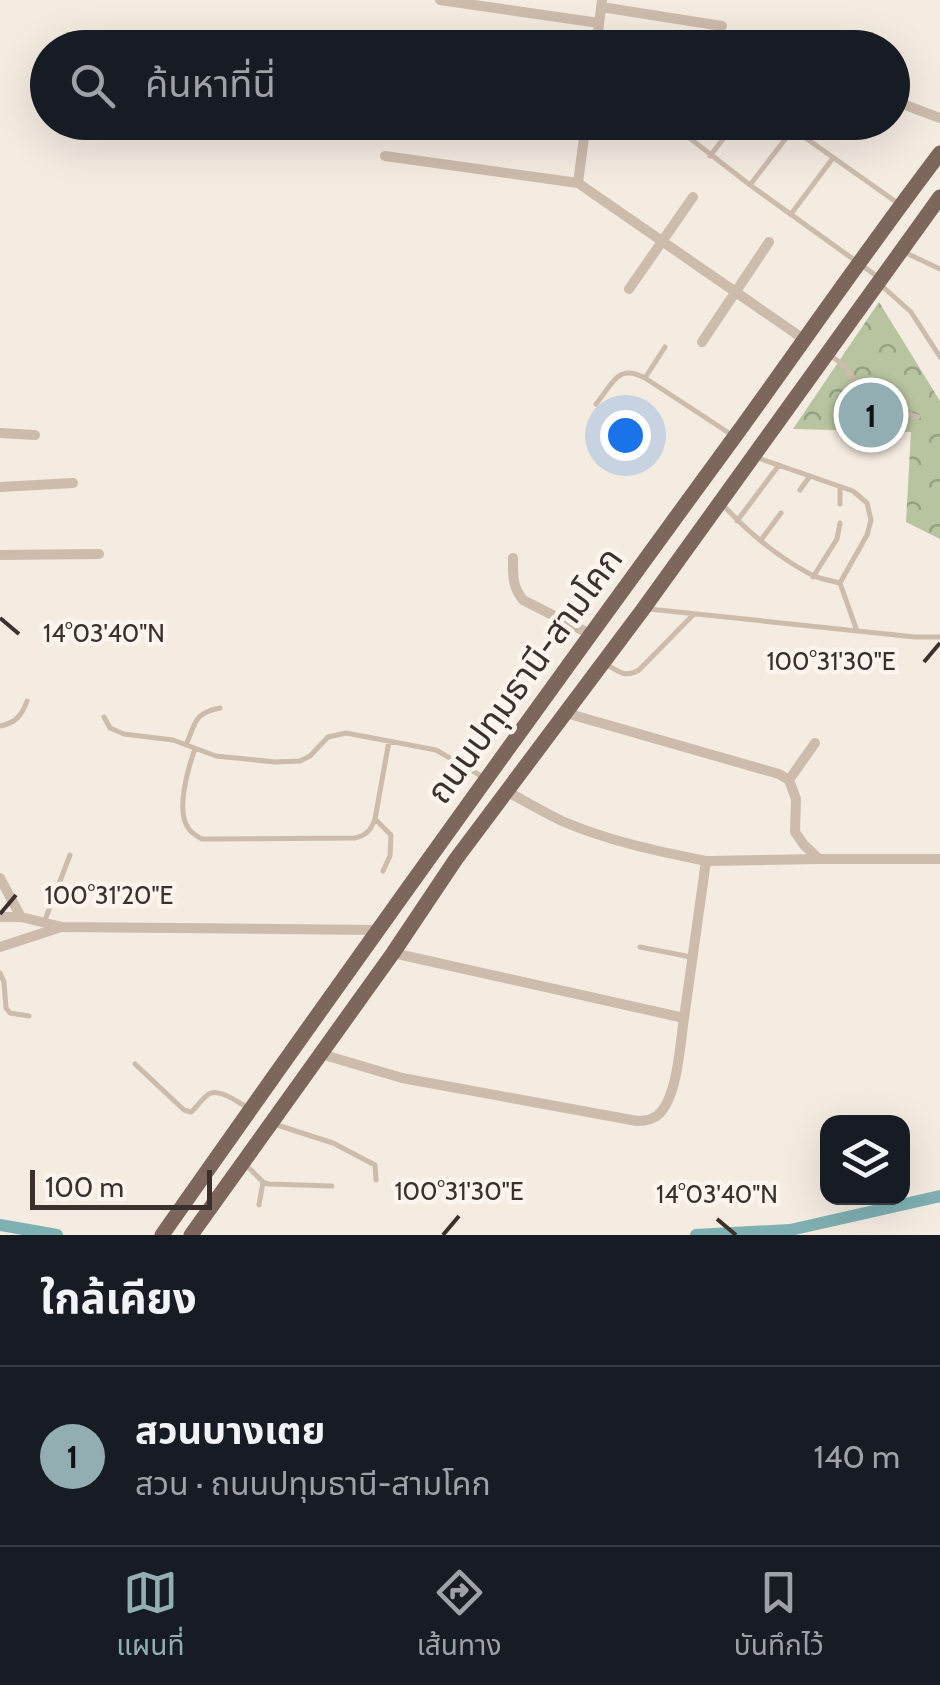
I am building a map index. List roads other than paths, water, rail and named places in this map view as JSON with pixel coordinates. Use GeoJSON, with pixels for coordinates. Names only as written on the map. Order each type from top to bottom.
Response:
{"type":"FeatureCollection","features":[{"type":"Feature","properties":{"kind":"main road","name":"ถนนปทุมธานี-สามโคก"},"geometry":{"type":"LineString","coordinates":[[162,1235],[486,778],[940,152]]}},
{"type":"Feature","properties":{"kind":"main road","name":"ถนนปทุมธานี-สามโคก"},"geometry":{"type":"LineString","coordinates":[[191,1235],[456,859],[644,608],[940,197]]}},
{"type":"Feature","properties":{"kind":"street"},"geometry":{"type":"LineString","coordinates":[[440,0],[599,23]]}},
{"type":"Feature","properties":{"kind":"street"},"geometry":{"type":"LineString","coordinates":[[598,30],[602,4],[722,26]]}},
{"type":"Feature","properties":{"kind":"street"},"geometry":{"type":"LineString","coordinates":[[910,107],[940,118]]}},
{"type":"Feature","properties":{"kind":"street"},"geometry":{"type":"LineString","coordinates":[[578,183],[584,140]]}},
{"type":"Feature","properties":{"kind":"street"},"geometry":{"type":"LineString","coordinates":[[385,156],[578,183],[805,340]]}},
{"type":"Feature","properties":{"kind":"street"},"geometry":{"type":"LineString","coordinates":[[629,289],[694,197]]}},
{"type":"Feature","properties":{"kind":"street"},"geometry":{"type":"LineString","coordinates":[[702,342],[769,242]]}},
{"type":"Feature","properties":{"kind":"street"},"geometry":{"type":"LineString","coordinates":[[0,433],[35,435]]}},
{"type":"Feature","properties":{"kind":"street"},"geometry":{"type":"LineString","coordinates":[[0,486],[72,483]]}},
{"type":"Feature","properties":{"kind":"street"},"geometry":{"type":"LineString","coordinates":[[0,556],[100,554]]}},
{"type":"Feature","properties":{"kind":"street"},"geometry":{"type":"LineString","coordinates":[[513,558],[512,582],[524,600],[590,634]]}},
{"type":"Feature","properties":{"kind":"street"},"geometry":{"type":"LineString","coordinates":[[566,713],[790,780],[796,798],[796,832],[819,858]]}},
{"type":"Feature","properties":{"kind":"street"},"geometry":{"type":"LineString","coordinates":[[790,780],[815,743]]}},
{"type":"Feature","properties":{"kind":"street"},"geometry":{"type":"LineString","coordinates":[[506,792],[594,833],[706,861],[940,858]]}},
{"type":"Feature","properties":{"kind":"street"},"geometry":{"type":"LineString","coordinates":[[321,1054],[402,1078],[636,1121],[649,1120],[659,1114],[668,1100],[676,1073],[706,861]]}},
{"type":"Feature","properties":{"kind":"street"},"geometry":{"type":"LineString","coordinates":[[0,878],[21,916]]}},
{"type":"Feature","properties":{"kind":"street"},"geometry":{"type":"LineString","coordinates":[[0,916],[21,916],[62,927],[379,930]]}},
{"type":"Feature","properties":{"kind":"street"},"geometry":{"type":"LineString","coordinates":[[0,947],[62,927]]}},
{"type":"Feature","properties":{"kind":"street"},"geometry":{"type":"LineString","coordinates":[[393,953],[684,1018]]}},
{"type":"Feature","properties":{"kind":"lane"},"geometry":{"type":"LineString","coordinates":[[691,140],[858,262],[901,301],[940,356]]}},
{"type":"Feature","properties":{"kind":"lane"},"geometry":{"type":"LineString","coordinates":[[710,156],[722,140]]}},
{"type":"Feature","properties":{"kind":"lane"},"geometry":{"type":"LineString","coordinates":[[750,185],[784,140]]}},
{"type":"Feature","properties":{"kind":"lane"},"geometry":{"type":"LineString","coordinates":[[806,140],[900,205]]}},
{"type":"Feature","properties":{"kind":"lane"},"geometry":{"type":"LineString","coordinates":[[791,214],[832,158]]}},
{"type":"Feature","properties":{"kind":"lane"},"geometry":{"type":"LineString","coordinates":[[901,250],[940,269]]}},
{"type":"Feature","properties":{"kind":"lane"},"geometry":{"type":"LineString","coordinates":[[645,378],[665,348]]}},
{"type":"Feature","properties":{"kind":"lane"},"geometry":{"type":"LineString","coordinates":[[827,353],[846,367],[856,386],[873,401],[918,417]]}},
{"type":"Feature","properties":{"kind":"lane"},"geometry":{"type":"LineString","coordinates":[[596,404],[622,373],[630,371],[734,436]]}},
{"type":"Feature","properties":{"kind":"lane"},"geometry":{"type":"LineString","coordinates":[[752,456],[853,491],[867,503],[871,520],[867,535],[840,584],[857,630]]}},
{"type":"Feature","properties":{"kind":"lane"},"geometry":{"type":"LineString","coordinates":[[737,521],[779,465]]}},
{"type":"Feature","properties":{"kind":"lane"},"geometry":{"type":"LineString","coordinates":[[800,490],[810,476]]}},
{"type":"Feature","properties":{"kind":"lane"},"geometry":{"type":"LineString","coordinates":[[840,486],[840,504]]}},
{"type":"Feature","properties":{"kind":"lane"},"geometry":{"type":"LineString","coordinates":[[720,501],[737,521],[813,577],[840,584]]}},
{"type":"Feature","properties":{"kind":"lane"},"geometry":{"type":"LineString","coordinates":[[761,540],[781,513]]}},
{"type":"Feature","properties":{"kind":"lane"},"geometry":{"type":"LineString","coordinates":[[813,577],[837,539],[840,523]]}},
{"type":"Feature","properties":{"kind":"lane"},"geometry":{"type":"LineString","coordinates":[[644,608],[915,637],[938,636],[940,629]]}},
{"type":"Feature","properties":{"kind":"lane"},"geometry":{"type":"LineString","coordinates":[[604,662],[630,675],[694,614]]}},
{"type":"Feature","properties":{"kind":"lane"},"geometry":{"type":"LineString","coordinates":[[0,726],[22,715],[27,701]]}},
{"type":"Feature","properties":{"kind":"lane"},"geometry":{"type":"LineString","coordinates":[[186,745],[204,711],[220,708]]}},
{"type":"Feature","properties":{"kind":"lane"},"geometry":{"type":"LineString","coordinates":[[104,717],[116,732],[173,740],[216,756],[275,762],[300,761],[319,749],[328,737],[346,733],[436,750],[486,778]]}},
{"type":"Feature","properties":{"kind":"lane"},"geometry":{"type":"LineString","coordinates":[[195,749],[186,778],[183,814],[186,826],[202,839],[355,838],[364,836],[375,820],[389,741]]}},
{"type":"Feature","properties":{"kind":"lane"},"geometry":{"type":"LineString","coordinates":[[375,820],[391,836],[390,856],[383,871]]}},
{"type":"Feature","properties":{"kind":"lane"},"geometry":{"type":"LineString","coordinates":[[44,922],[70,856]]}},
{"type":"Feature","properties":{"kind":"lane"},"geometry":{"type":"LineString","coordinates":[[640,947],[693,958]]}},
{"type":"Feature","properties":{"kind":"lane"},"geometry":{"type":"LineString","coordinates":[[0,973],[6,1008],[29,1016]]}},
{"type":"Feature","properties":{"kind":"lane"},"geometry":{"type":"LineString","coordinates":[[135,1064],[184,1110],[191,1112],[214,1092],[251,1110]]}},
{"type":"Feature","properties":{"kind":"lane"},"geometry":{"type":"LineString","coordinates":[[271,1123],[333,1143],[375,1165],[376,1180]]}},
{"type":"Feature","properties":{"kind":"lane"},"geometry":{"type":"LineString","coordinates":[[243,1162],[263,1182],[274,1185],[332,1186]]}},
{"type":"Feature","properties":{"kind":"lane"},"geometry":{"type":"LineString","coordinates":[[258,1205],[263,1182]]}},
{"type":"Feature","properties":{"kind":"waterway"},"geometry":{"type":"LineString","coordinates":[[696,1235],[790,1230],[940,1196]]}},
{"type":"Feature","properties":{"kind":"waterway"},"geometry":{"type":"LineString","coordinates":[[0,1225],[57,1235]]}},
{"type":"Feature","properties":{"kind":"place","name":"สวนบางเตย"},"geometry":{"type":"Point","coordinates":[871,415]}}]}
